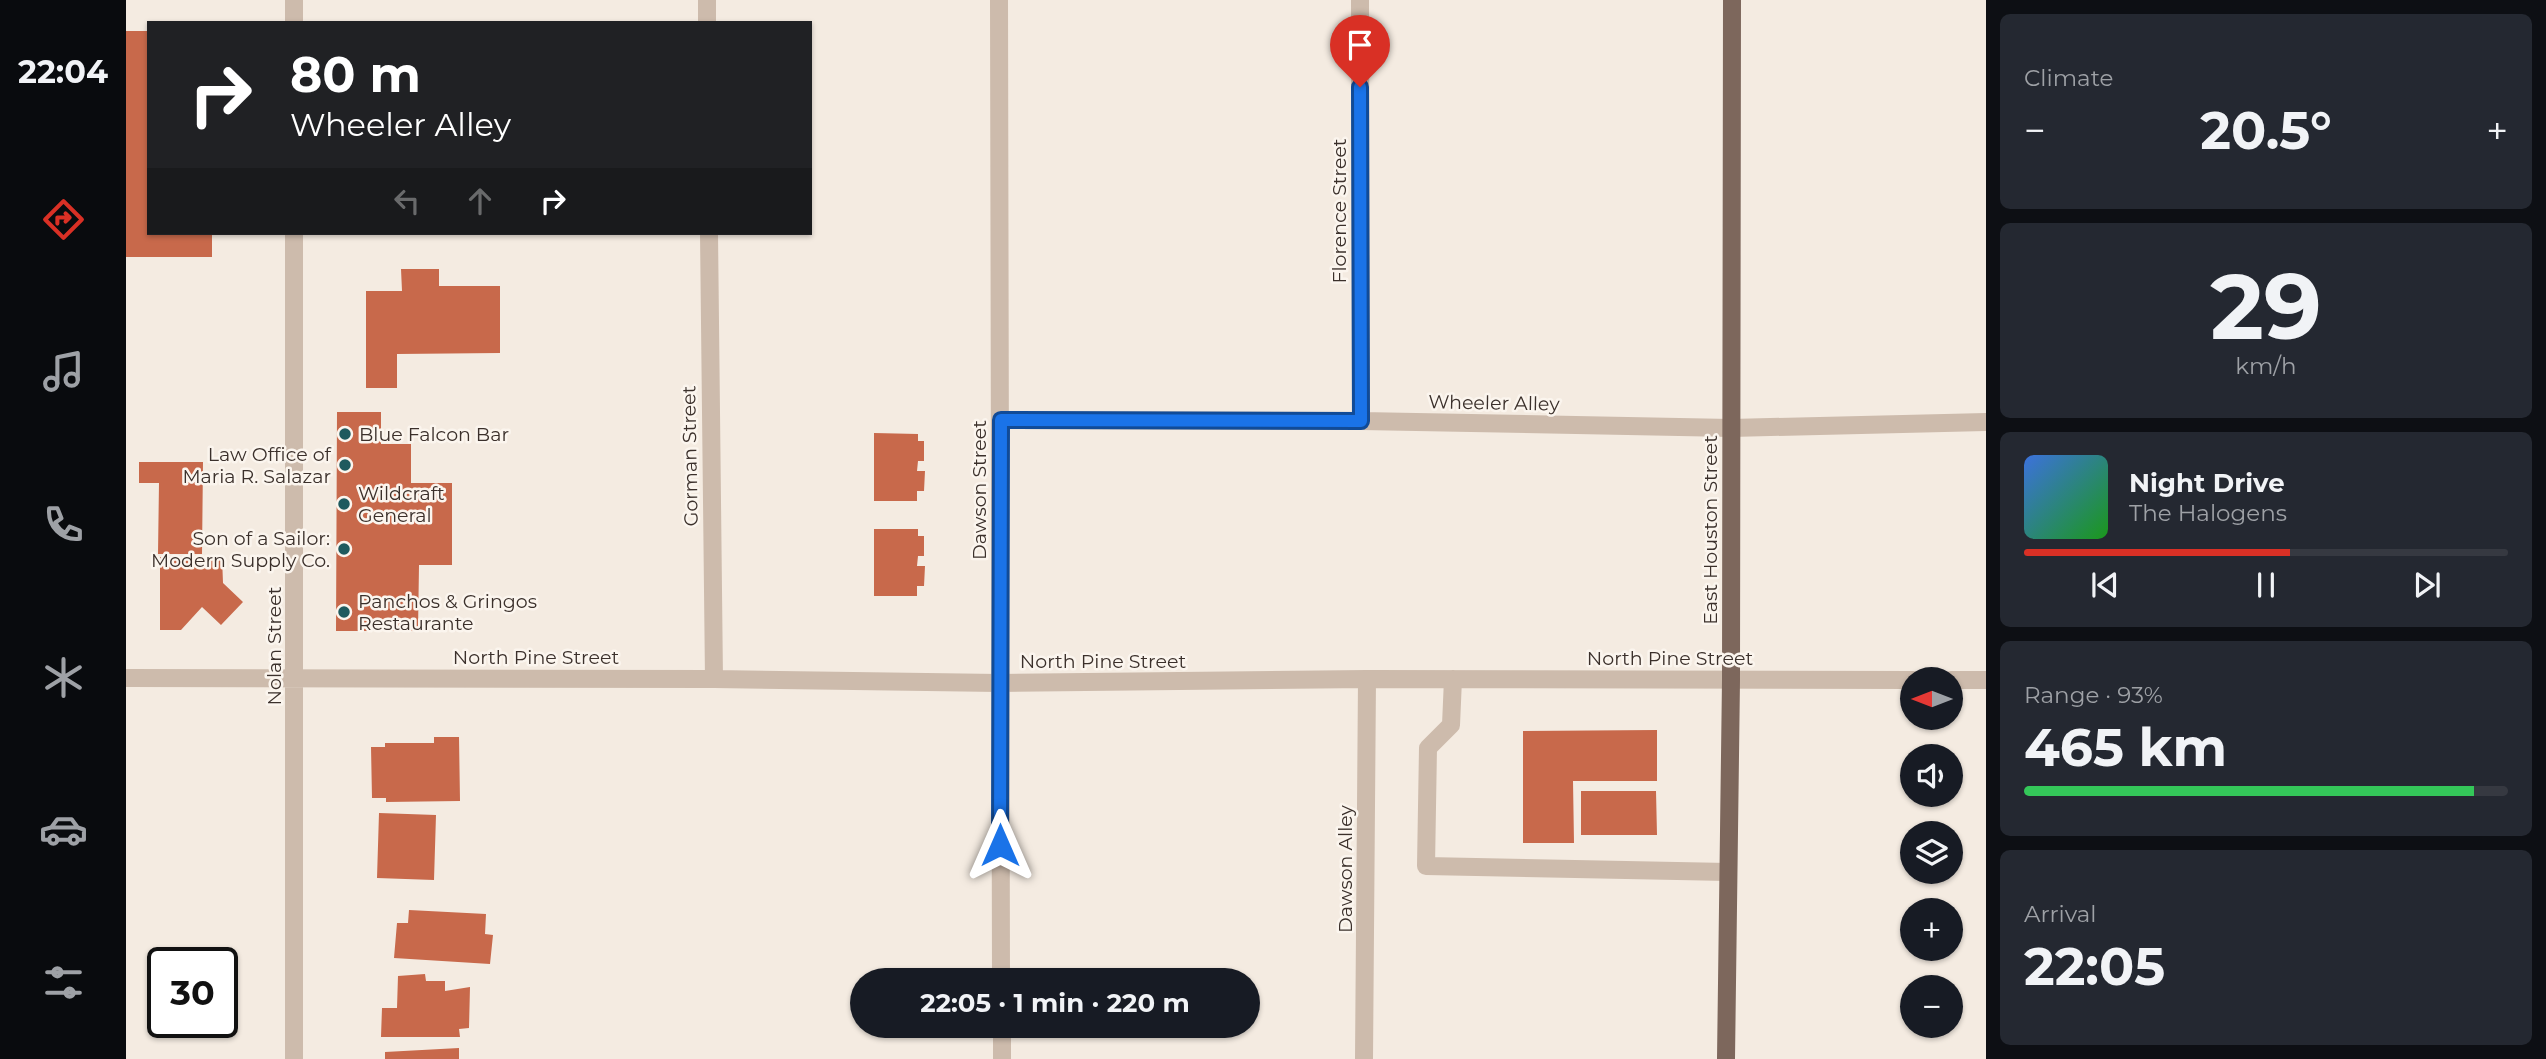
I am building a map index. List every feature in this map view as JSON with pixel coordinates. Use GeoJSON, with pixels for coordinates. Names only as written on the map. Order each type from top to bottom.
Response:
{"type":"FeatureCollection","features":[{"type":"Feature","properties":{"kind":"main road","name":"East Houston Street"},"geometry":{"type":"LineString","coordinates":[[1726,1059],[1731,680],[1732,0]]}},
{"type":"Feature","properties":{"kind":"street"},"geometry":{"type":"LineString","coordinates":[[294,0],[294,21]]}},
{"type":"Feature","properties":{"kind":"street"},"geometry":{"type":"LineString","coordinates":[[707,0],[707,21]]}},
{"type":"Feature","properties":{"kind":"street","name":"Dawson Street"},"geometry":{"type":"LineString","coordinates":[[999,0],[1001,968]]}},
{"type":"Feature","properties":{"kind":"street","name":"Florence Street"},"geometry":{"type":"LineString","coordinates":[[1360,0],[1361,421]]}},
{"type":"Feature","properties":{"kind":"street","name":"Nolan Street"},"geometry":{"type":"LineString","coordinates":[[294,235],[294,1059]]}},
{"type":"Feature","properties":{"kind":"street","name":"Gorman Street"},"geometry":{"type":"LineString","coordinates":[[709,235],[714,678]]}},
{"type":"Feature","properties":{"kind":"street","name":"Wheeler Alley"},"geometry":{"type":"LineString","coordinates":[[1001,420],[1361,421],[1731,428],[1986,422]]}},
{"type":"Feature","properties":{"kind":"street","name":"North Pine Street"},"geometry":{"type":"LineString","coordinates":[[126,678],[714,678],[999,683],[1367,679],[1900,680]]}},
{"type":"Feature","properties":{"kind":"street","name":"Dawson Alley"},"geometry":{"type":"LineString","coordinates":[[1364,1059],[1367,679]]}},
{"type":"Feature","properties":{"kind":"street"},"geometry":{"type":"LineString","coordinates":[[1453,679],[1451,725],[1428,748],[1426,866],[1728,872]]}},
{"type":"Feature","properties":{"kind":"street"},"geometry":{"type":"LineString","coordinates":[[1964,680],[1986,680]]}},
{"type":"Feature","properties":{"kind":"street"},"geometry":{"type":"LineString","coordinates":[[1002,1038],[1002,1059]]}},
{"type":"Feature","properties":{"kind":"building"},"geometry":{"type":"Polygon","coordinates":[[[126,31],[147,31],[147,235],[212,235],[212,257],[126,257],[126,31]]]}},
{"type":"Feature","properties":{"kind":"building"},"geometry":{"type":"Polygon","coordinates":[[[401,269],[439,269],[439,286],[500,286],[500,353],[397,354],[397,388],[366,388],[366,291],[402,291],[401,269]]]}},
{"type":"Feature","properties":{"kind":"building"},"geometry":{"type":"Polygon","coordinates":[[[337,412],[381,412],[381,444],[411,444],[411,483],[452,483],[452,565],[419,565],[418,631],[336,631],[337,412]]]}},
{"type":"Feature","properties":{"kind":"building"},"geometry":{"type":"Polygon","coordinates":[[[874,433],[918,434],[918,441],[924,441],[924,461],[918,461],[917,471],[925,471],[924,491],[917,491],[917,501],[874,501],[874,433]]]}},
{"type":"Feature","properties":{"kind":"building"},"geometry":{"type":"Polygon","coordinates":[[[139,462],[203,462],[202,554],[158,554],[159,483],[139,483],[139,462]]]}},
{"type":"Feature","properties":{"kind":"building"},"geometry":{"type":"Polygon","coordinates":[[[874,529],[918,529],[918,536],[924,536],[924,556],[918,556],[917,566],[925,566],[924,586],[917,586],[917,596],[874,596],[874,529]]]}},
{"type":"Feature","properties":{"kind":"building"},"geometry":{"type":"Polygon","coordinates":[[[160,557],[222,557],[223,583],[243,602],[221,625],[202,607],[181,630],[160,630],[160,557]]]}},
{"type":"Feature","properties":{"kind":"building"},"geometry":{"type":"Polygon","coordinates":[[[1657,730],[1657,781],[1573,781],[1574,843],[1523,843],[1523,731],[1657,730]]]}},
{"type":"Feature","properties":{"kind":"building"},"geometry":{"type":"Polygon","coordinates":[[[434,737],[459,737],[460,801],[386,802],[386,798],[372,798],[371,747],[385,747],[385,743],[434,743],[434,737]]]}},
{"type":"Feature","properties":{"kind":"building"},"geometry":{"type":"Polygon","coordinates":[[[1581,791],[1656,791],[1657,835],[1581,835],[1581,791]]]}},
{"type":"Feature","properties":{"kind":"building"},"geometry":{"type":"Polygon","coordinates":[[[379,813],[436,815],[434,880],[377,878],[379,813]]]}},
{"type":"Feature","properties":{"kind":"building"},"geometry":{"type":"Polygon","coordinates":[[[409,910],[486,914],[485,934],[493,935],[490,964],[394,958],[397,923],[408,923],[409,910]]]}},
{"type":"Feature","properties":{"kind":"building"},"geometry":{"type":"Polygon","coordinates":[[[425,974],[426,981],[445,981],[445,991],[470,987],[469,1028],[459,1029],[460,1037],[381,1037],[382,1008],[397,1008],[398,976],[425,974]]]}},
{"type":"Feature","properties":{"kind":"building"},"geometry":{"type":"Polygon","coordinates":[[[459,1048],[459,1059],[385,1059],[385,1052],[459,1048]]]}},
{"type":"Feature","properties":{"kind":"place","name":"Blue Falcon Bar"},"geometry":{"type":"Point","coordinates":[345,434]}},
{"type":"Feature","properties":{"kind":"place","name":"Law Office of Maria R. Salazar"},"geometry":{"type":"Point","coordinates":[345,465]}},
{"type":"Feature","properties":{"kind":"place","name":"Wildcraft General"},"geometry":{"type":"Point","coordinates":[344,504]}},
{"type":"Feature","properties":{"kind":"place","name":"Son of a Sailor: Modern Supply Co."},"geometry":{"type":"Point","coordinates":[344,549]}},
{"type":"Feature","properties":{"kind":"place","name":"Panchos & Gringos Restaurante"},"geometry":{"type":"Point","coordinates":[344,612]}},
{"type":"Feature","properties":{"kind":"route"},"geometry":{"type":"LineString","coordinates":[[1000,845],[1001,420],[1361,421],[1360,87]]}}]}
